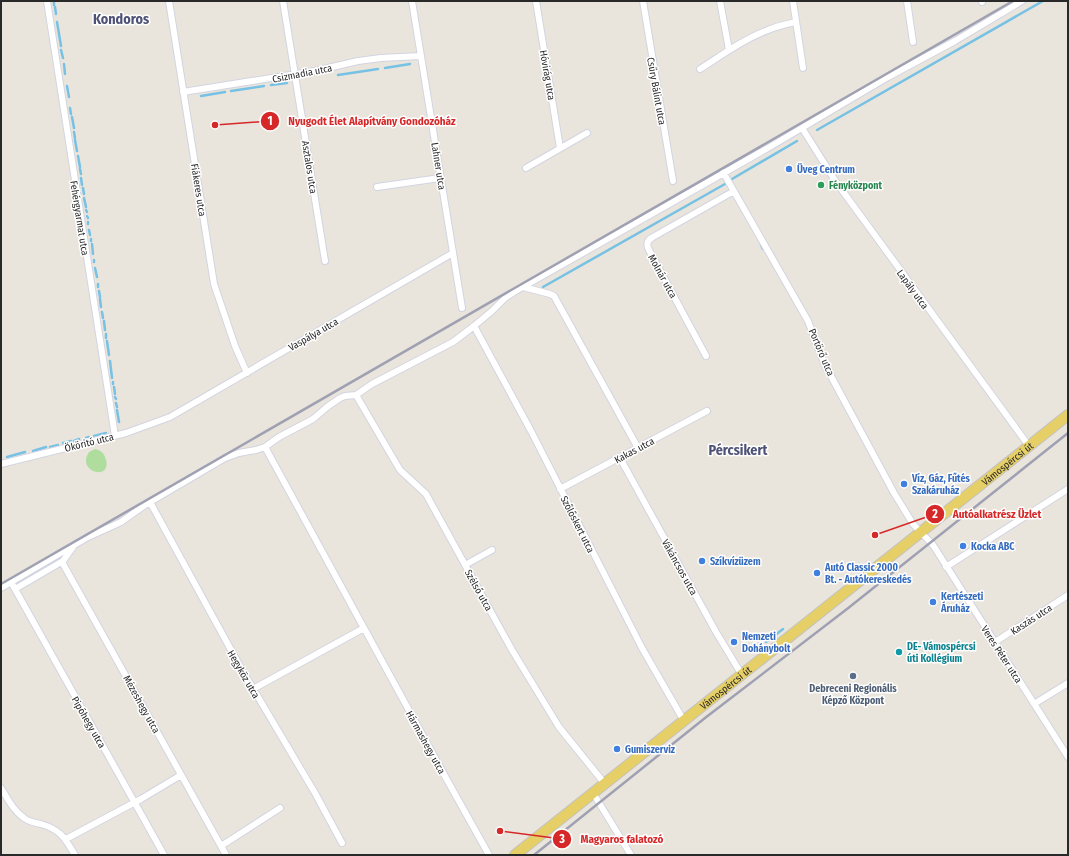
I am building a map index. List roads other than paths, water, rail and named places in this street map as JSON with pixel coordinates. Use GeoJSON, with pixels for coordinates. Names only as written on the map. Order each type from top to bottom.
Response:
{"type":"FeatureCollection","features":[{"type":"Feature","properties":{"kind":"main road","name":"Vámospércsi út"},"geometry":{"type":"LineString","coordinates":[[515,855],[1068,416]]}},
{"type":"Feature","properties":{"kind":"street","name":"Fehérgyarmat utca"},"geometry":{"type":"LineString","coordinates":[[47,1],[114,436]]}},
{"type":"Feature","properties":{"kind":"street","name":"Fiákeres utca"},"geometry":{"type":"LineString","coordinates":[[169,1],[215,288],[235,346],[247,373]]}},
{"type":"Feature","properties":{"kind":"street","name":"Asztalos utca"},"geometry":{"type":"LineString","coordinates":[[283,1],[325,261]]}},
{"type":"Feature","properties":{"kind":"street","name":"Lahner utca"},"geometry":{"type":"LineString","coordinates":[[412,1],[462,308]]}},
{"type":"Feature","properties":{"kind":"street","name":"Hóvirág utca"},"geometry":{"type":"LineString","coordinates":[[536,1],[560,148]]}},
{"type":"Feature","properties":{"kind":"street","name":"Csűry Bálint utca"},"geometry":{"type":"LineString","coordinates":[[643,1],[673,182]]}},
{"type":"Feature","properties":{"kind":"street"},"geometry":{"type":"LineString","coordinates":[[720,1],[729,50]]}},
{"type":"Feature","properties":{"kind":"street"},"geometry":{"type":"LineString","coordinates":[[793,1],[803,68]]}},
{"type":"Feature","properties":{"kind":"street"},"geometry":{"type":"LineString","coordinates":[[906,1],[913,42]]}},
{"type":"Feature","properties":{"kind":"street"},"geometry":{"type":"LineString","coordinates":[[1,588],[92,535],[121,522],[150,502],[229,456],[265,447],[279,437],[313,420],[336,400],[345,396],[356,395],[372,384],[452,342],[474,326],[505,298],[523,287],[802,128],[888,77],[950,44],[1022,1]]}},
{"type":"Feature","properties":{"kind":"street"},"geometry":{"type":"LineString","coordinates":[[700,69],[729,50],[763,32],[796,22]]}},
{"type":"Feature","properties":{"kind":"street","name":"Csizmadia utca"},"geometry":{"type":"LineString","coordinates":[[183,92],[315,71],[358,61],[420,56]]}},
{"type":"Feature","properties":{"kind":"street","name":"Lapály utca"},"geometry":{"type":"LineString","coordinates":[[802,128],[836,182],[1029,446]]}},
{"type":"Feature","properties":{"kind":"street"},"geometry":{"type":"LineString","coordinates":[[526,168],[587,133]]}},
{"type":"Feature","properties":{"kind":"street","name":"Portörő utca"},"geometry":{"type":"LineString","coordinates":[[723,172],[808,321],[824,362],[859,428],[913,524],[920,532]]}},
{"type":"Feature","properties":{"kind":"street"},"geometry":{"type":"LineString","coordinates":[[377,187],[440,178]]}},
{"type":"Feature","properties":{"kind":"street","name":"Molnár utca"},"geometry":{"type":"LineString","coordinates":[[706,356],[647,244],[653,237],[734,191]]}},
{"type":"Feature","properties":{"kind":"street","name":"Vaspálya utca"},"geometry":{"type":"LineString","coordinates":[[174,414],[453,254]]}},
{"type":"Feature","properties":{"kind":"street"},"geometry":{"type":"LineString","coordinates":[[523,287],[554,296],[638,448]]}},
{"type":"Feature","properties":{"kind":"street","name":"Szőlőskert utca"},"geometry":{"type":"LineString","coordinates":[[474,326],[642,648],[684,721]]}},
{"type":"Feature","properties":{"kind":"street","name":"Szélső utca"},"geometry":{"type":"LineString","coordinates":[[356,395],[400,470],[425,493],[512,650],[559,727],[605,784]]}},
{"type":"Feature","properties":{"kind":"street","name":"Kakas utca"},"geometry":{"type":"LineString","coordinates":[[560,489],[707,411]]}},
{"type":"Feature","properties":{"kind":"street","name":"Ököritó utca"},"geometry":{"type":"LineString","coordinates":[[1,464],[114,436],[148,426],[174,414]]}},
{"type":"Feature","properties":{"kind":"street","name":"Hármashegy utca"},"geometry":{"type":"LineString","coordinates":[[265,447],[489,855]]}},
{"type":"Feature","properties":{"kind":"street","name":"Vákáncsos utca"},"geometry":{"type":"LineString","coordinates":[[620,458],[742,675]]}},
{"type":"Feature","properties":{"kind":"street"},"geometry":{"type":"LineString","coordinates":[[946,567],[1068,489]]}},
{"type":"Feature","properties":{"kind":"street","name":"Hegyköz utca"},"geometry":{"type":"LineString","coordinates":[[150,502],[253,689],[301,769],[342,843]]}},
{"type":"Feature","properties":{"kind":"street","name":"Veres Péter utca"},"geometry":{"type":"LineString","coordinates":[[920,532],[932,543],[1068,757]]}},
{"type":"Feature","properties":{"kind":"street"},"geometry":{"type":"LineString","coordinates":[[15,589],[62,562],[74,546]]}},
{"type":"Feature","properties":{"kind":"street"},"geometry":{"type":"LineString","coordinates":[[465,565],[492,550]]}},
{"type":"Feature","properties":{"kind":"street","name":"Mézeshegy utca"},"geometry":{"type":"LineString","coordinates":[[62,562],[226,855]]}},
{"type":"Feature","properties":{"kind":"street","name":"Pipóhegy utca"},"geometry":{"type":"LineString","coordinates":[[11,582],[164,855]]}},
{"type":"Feature","properties":{"kind":"street","name":"Kaszás utca"},"geometry":{"type":"LineString","coordinates":[[995,642],[1068,595]]}},
{"type":"Feature","properties":{"kind":"street"},"geometry":{"type":"LineString","coordinates":[[253,689],[364,628]]}},
{"type":"Feature","properties":{"kind":"street"},"geometry":{"type":"LineString","coordinates":[[1034,704],[1068,683]]}},
{"type":"Feature","properties":{"kind":"street"},"geometry":{"type":"LineString","coordinates":[[66,839],[135,802],[181,775]]}},
{"type":"Feature","properties":{"kind":"street"},"geometry":{"type":"LineString","coordinates":[[1,788],[13,809],[30,821],[55,829],[61,833],[75,855]]}},
{"type":"Feature","properties":{"kind":"street"},"geometry":{"type":"LineString","coordinates":[[593,793],[631,855]]}},
{"type":"Feature","properties":{"kind":"street"},"geometry":{"type":"LineString","coordinates":[[221,846],[280,808]]}},
{"type":"Feature","properties":{"kind":"waterway"},"geometry":{"type":"LineString","coordinates":[[817,130],[1043,1]]}},
{"type":"Feature","properties":{"kind":"waterway"},"geometry":{"type":"LineString","coordinates":[[55,7],[56,14]]}},
{"type":"Feature","properties":{"kind":"waterway"},"geometry":{"type":"LineString","coordinates":[[57,22],[61,46]]}},
{"type":"Feature","properties":{"kind":"waterway"},"geometry":{"type":"LineString","coordinates":[[61,50],[63,58]]}},
{"type":"Feature","properties":{"kind":"waterway"},"geometry":{"type":"LineString","coordinates":[[64,64],[65,74]]}},
{"type":"Feature","properties":{"kind":"waterway"},"geometry":{"type":"LineString","coordinates":[[385,68],[410,64]]}},
{"type":"Feature","properties":{"kind":"waterway"},"geometry":{"type":"LineString","coordinates":[[338,75],[378,69]]}},
{"type":"Feature","properties":{"kind":"waterway"},"geometry":{"type":"LineString","coordinates":[[271,85],[287,83]]}},
{"type":"Feature","properties":{"kind":"waterway"},"geometry":{"type":"LineString","coordinates":[[67,86],[69,97]]}},
{"type":"Feature","properties":{"kind":"waterway"},"geometry":{"type":"LineString","coordinates":[[231,91],[264,86]]}},
{"type":"Feature","properties":{"kind":"waterway"},"geometry":{"type":"LineString","coordinates":[[201,96],[225,92]]}},
{"type":"Feature","properties":{"kind":"waterway"},"geometry":{"type":"LineString","coordinates":[[70,108],[71,114]]}},
{"type":"Feature","properties":{"kind":"waterway"},"geometry":{"type":"LineString","coordinates":[[72,117],[74,128]]}},
{"type":"Feature","properties":{"kind":"waterway"},"geometry":{"type":"LineString","coordinates":[[74,132],[75,138]]}},
{"type":"Feature","properties":{"kind":"waterway"},"geometry":{"type":"LineString","coordinates":[[75,140],[77,151]]}},
{"type":"Feature","properties":{"kind":"waterway"},"geometry":{"type":"LineString","coordinates":[[732,179],[797,141]]}},
{"type":"Feature","properties":{"kind":"waterway"},"geometry":{"type":"LineString","coordinates":[[78,156],[80,167]]}},
{"type":"Feature","properties":{"kind":"waterway"},"geometry":{"type":"LineString","coordinates":[[80,169],[81,174]]}},
{"type":"Feature","properties":{"kind":"waterway"},"geometry":{"type":"LineString","coordinates":[[81,178],[82,185]]}},
{"type":"Feature","properties":{"kind":"waterway"},"geometry":{"type":"LineString","coordinates":[[543,287],[725,184]]}},
{"type":"Feature","properties":{"kind":"waterway"},"geometry":{"type":"LineString","coordinates":[[83,188],[84,194]]}},
{"type":"Feature","properties":{"kind":"waterway"},"geometry":{"type":"LineString","coordinates":[[84,198],[86,207]]}},
{"type":"Feature","properties":{"kind":"waterway"},"geometry":{"type":"LineString","coordinates":[[89,230],[90,235]]}},
{"type":"Feature","properties":{"kind":"waterway"},"geometry":{"type":"LineString","coordinates":[[92,244],[93,254]]}},
{"type":"Feature","properties":{"kind":"waterway"},"geometry":{"type":"LineString","coordinates":[[761,245],[763,249]]}},
{"type":"Feature","properties":{"kind":"waterway"},"geometry":{"type":"LineString","coordinates":[[95,268],[97,277]]}},
{"type":"Feature","properties":{"kind":"waterway"},"geometry":{"type":"LineString","coordinates":[[99,291],[100,297]]}},
{"type":"Feature","properties":{"kind":"waterway"},"geometry":{"type":"LineString","coordinates":[[100,299],[101,307]]}},
{"type":"Feature","properties":{"kind":"waterway"},"geometry":{"type":"LineString","coordinates":[[102,312],[103,318]]}},
{"type":"Feature","properties":{"kind":"waterway"},"geometry":{"type":"LineString","coordinates":[[104,321],[105,330]]}},
{"type":"Feature","properties":{"kind":"waterway"},"geometry":{"type":"LineString","coordinates":[[107,341],[109,355]]}},
{"type":"Feature","properties":{"kind":"waterway"},"geometry":{"type":"LineString","coordinates":[[110,361],[112,378]]}},
{"type":"Feature","properties":{"kind":"waterway"},"geometry":{"type":"LineString","coordinates":[[114,387],[115,394]]}},
{"type":"Feature","properties":{"kind":"waterway"},"geometry":{"type":"LineString","coordinates":[[116,403],[117,407]]}},
{"type":"Feature","properties":{"kind":"waterway"},"geometry":{"type":"LineString","coordinates":[[117,410],[119,422]]}},
{"type":"Feature","properties":{"kind":"waterway"},"geometry":{"type":"LineString","coordinates":[[94,436],[106,433]]}},
{"type":"Feature","properties":{"kind":"waterway"},"geometry":{"type":"LineString","coordinates":[[74,441],[79,439]]}},
{"type":"Feature","properties":{"kind":"waterway"},"geometry":{"type":"LineString","coordinates":[[63,443],[71,441]]}},
{"type":"Feature","properties":{"kind":"waterway"},"geometry":{"type":"LineString","coordinates":[[50,447],[58,445]]}},
{"type":"Feature","properties":{"kind":"waterway"},"geometry":{"type":"LineString","coordinates":[[33,451],[46,447]]}},
{"type":"Feature","properties":{"kind":"waterway"},"geometry":{"type":"LineString","coordinates":[[7,457],[25,452]]}},
{"type":"Feature","properties":{"kind":"waterway"},"geometry":{"type":"LineString","coordinates":[[766,642],[783,629]]}},
{"type":"Feature","properties":{"kind":"railway"},"geometry":{"type":"LineString","coordinates":[[1,584],[1013,1]]}},
{"type":"Feature","properties":{"kind":"railway"},"geometry":{"type":"LineString","coordinates":[[534,855],[705,718],[847,609],[1068,433]]}},
{"type":"Feature","properties":{"kind":"place","name":"Nyugodt Élet Alapítvány Gondozóház"},"geometry":{"type":"Point","coordinates":[215,125]}},
{"type":"Feature","properties":{"kind":"place","name":"Üveg Centrum"},"geometry":{"type":"Point","coordinates":[789,169]}},
{"type":"Feature","properties":{"kind":"place","name":"Fényközpont"},"geometry":{"type":"Point","coordinates":[821,185]}},
{"type":"Feature","properties":{"kind":"place","name":"Víz, Gáz, Fűtés Szakáruház"},"geometry":{"type":"Point","coordinates":[904,484]}},
{"type":"Feature","properties":{"kind":"place","name":"Autóalkatrész Üzlet"},"geometry":{"type":"Point","coordinates":[875,535]}},
{"type":"Feature","properties":{"kind":"place","name":"Kocka ABC"},"geometry":{"type":"Point","coordinates":[963,546]}},
{"type":"Feature","properties":{"kind":"place","name":"Szíkvízüzem"},"geometry":{"type":"Point","coordinates":[702,561]}},
{"type":"Feature","properties":{"kind":"place","name":"Autó Classic 2000 Bt. - Autókereskedés"},"geometry":{"type":"Point","coordinates":[817,573]}},
{"type":"Feature","properties":{"kind":"place","name":"Kertészeti Áruház"},"geometry":{"type":"Point","coordinates":[933,602]}},
{"type":"Feature","properties":{"kind":"place","name":"Nemzeti Dohánybolt"},"geometry":{"type":"Point","coordinates":[734,642]}},
{"type":"Feature","properties":{"kind":"place","name":"DE- Vámospércsi úti Kollégium"},"geometry":{"type":"Point","coordinates":[899,652]}},
{"type":"Feature","properties":{"kind":"place","name":"Debreceni Regionális Képző Központ"},"geometry":{"type":"Point","coordinates":[853,676]}},
{"type":"Feature","properties":{"kind":"place","name":"Gumiszerviz"},"geometry":{"type":"Point","coordinates":[617,749]}},
{"type":"Feature","properties":{"kind":"place","name":"Magyaros falatozó"},"geometry":{"type":"Point","coordinates":[500,831]}},
{"type":"Feature","properties":{"kind":"district","name":"Kondoros"},"geometry":{"type":"Point","coordinates":[121,19]}},
{"type":"Feature","properties":{"kind":"district","name":"Pércsikert"},"geometry":{"type":"Point","coordinates":[738,450]}}]}
